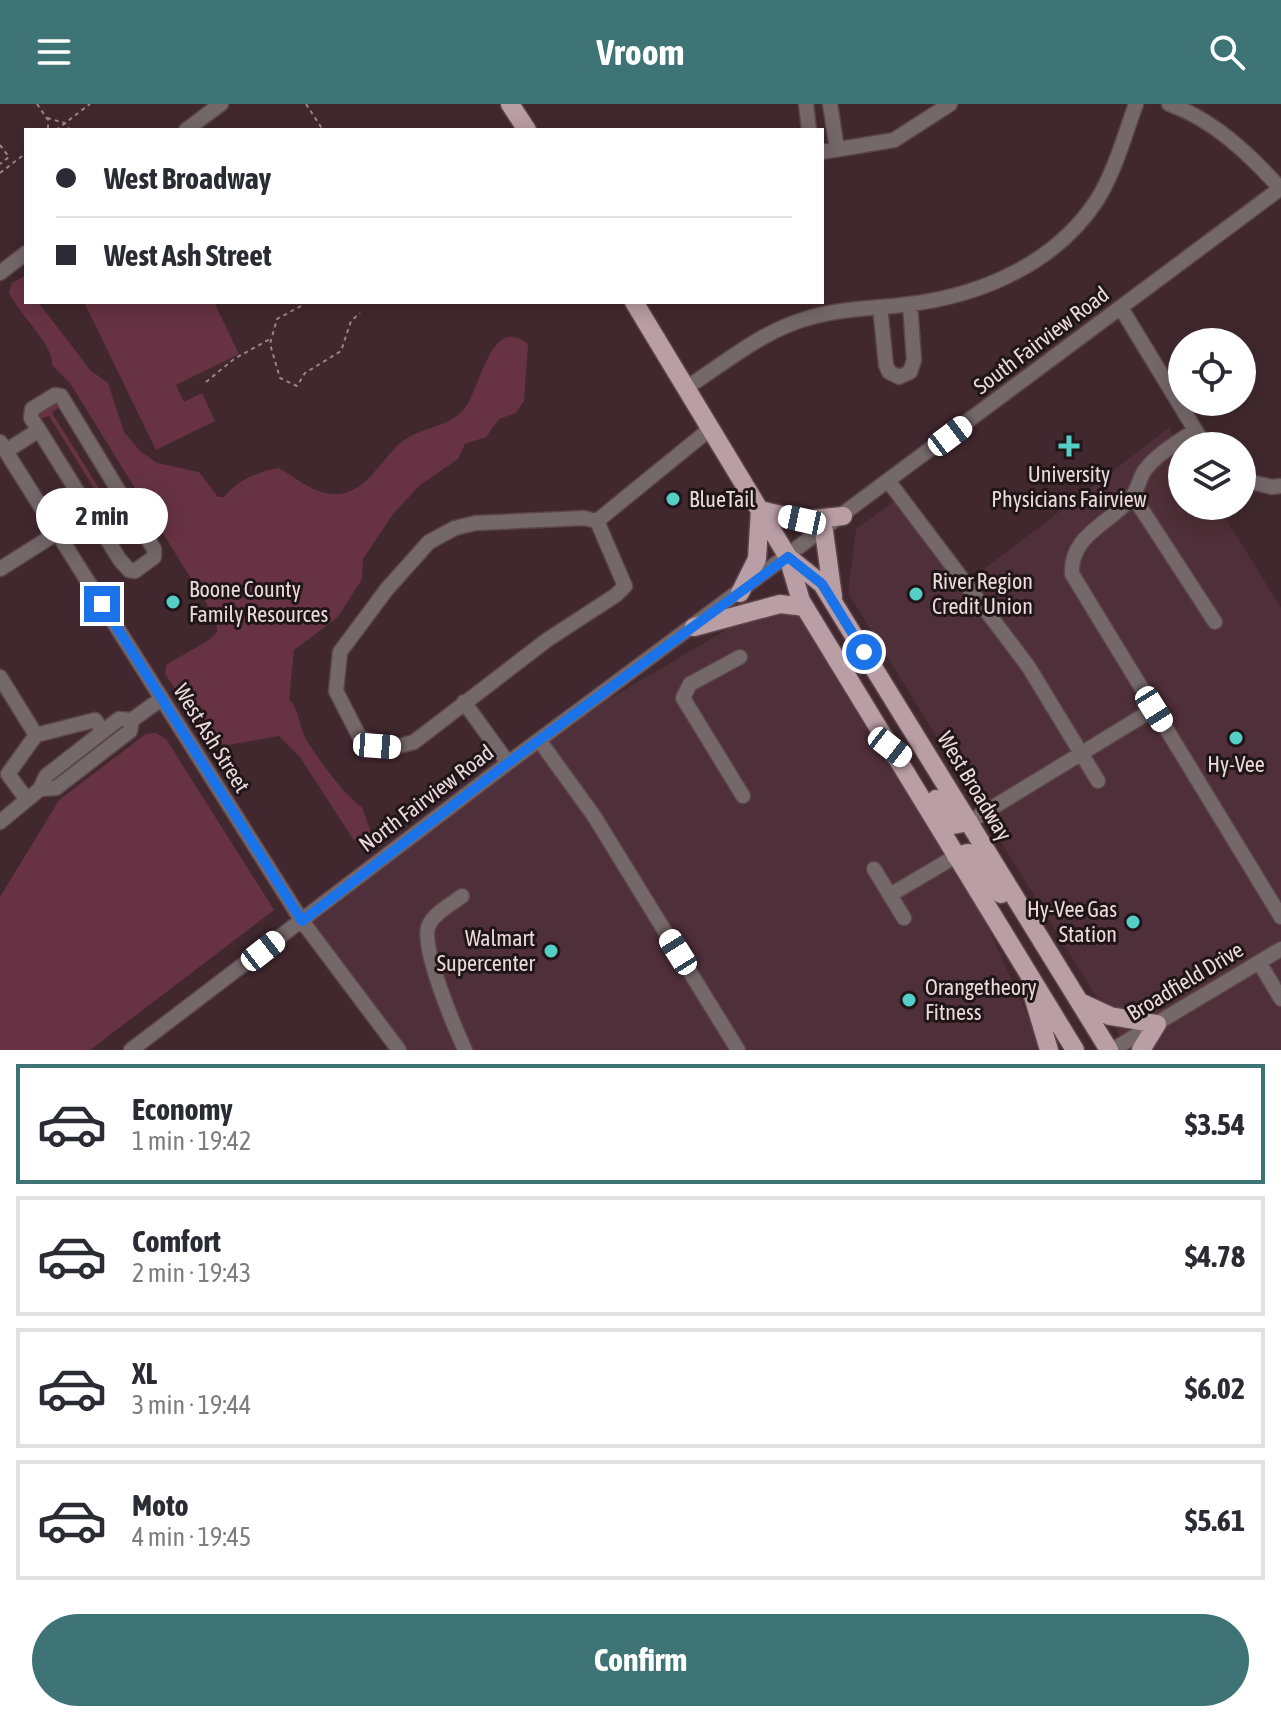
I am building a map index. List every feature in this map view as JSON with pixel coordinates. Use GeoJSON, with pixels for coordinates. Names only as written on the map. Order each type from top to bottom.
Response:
{"type":"FeatureCollection","features":[{"type":"Feature","properties":{"kind":"main road"},"geometry":{"type":"LineString","coordinates":[[515,106],[526,128]]}},
{"type":"Feature","properties":{"kind":"main road","name":"West Broadway"},"geometry":{"type":"LineString","coordinates":[[635,304],[788,557],[805,607],[1075,1050]]}},
{"type":"Feature","properties":{"kind":"main road"},"geometry":{"type":"LineString","coordinates":[[740,593],[757,559],[760,510],[802,520],[843,516]]}},
{"type":"Feature","properties":{"kind":"main road"},"geometry":{"type":"LineString","coordinates":[[824,531],[834,604]]}},
{"type":"Feature","properties":{"kind":"main road","name":"West Broadway"},"geometry":{"type":"LineString","coordinates":[[788,557],[822,584],[1028,922],[1111,1050]]}},
{"type":"Feature","properties":{"kind":"main road"},"geometry":{"type":"LineString","coordinates":[[694,627],[780,604],[805,607]]}},
{"type":"Feature","properties":{"kind":"main road"},"geometry":{"type":"LineString","coordinates":[[890,747],[921,774],[953,825],[969,822]]}},
{"type":"Feature","properties":{"kind":"main road"},"geometry":{"type":"LineString","coordinates":[[956,856],[968,853],[1028,922]]}},
{"type":"Feature","properties":{"kind":"main road"},"geometry":{"type":"LineString","coordinates":[[1029,976],[1030,997],[1049,1050]]}},
{"type":"Feature","properties":{"kind":"main road"},"geometry":{"type":"LineString","coordinates":[[1081,1003],[1110,1016],[1157,1024],[1141,1050]]}},
{"type":"Feature","properties":{"kind":"street"},"geometry":{"type":"LineString","coordinates":[[189,128],[221,104]]}},
{"type":"Feature","properties":{"kind":"street"},"geometry":{"type":"LineString","coordinates":[[806,104],[809,128]]}},
{"type":"Feature","properties":{"kind":"street"},"geometry":{"type":"LineString","coordinates":[[830,104],[830,150],[894,140],[950,104]]}},
{"type":"Feature","properties":{"kind":"street"},"geometry":{"type":"LineString","coordinates":[[686,388],[799,320],[829,312],[959,297],[1010,276],[1069,233],[1096,202],[1113,171],[1136,104]]}},
{"type":"Feature","properties":{"kind":"street"},"geometry":{"type":"LineString","coordinates":[[1169,104],[1209,124],[1233,142],[1280,188]]}},
{"type":"Feature","properties":{"kind":"street","name":"South Fairview Road"},"geometry":{"type":"LineString","coordinates":[[788,557],[1280,188]]}},
{"type":"Feature","properties":{"kind":"street"},"geometry":{"type":"LineString","coordinates":[[0,273],[24,255]]}},
{"type":"Feature","properties":{"kind":"street"},"geometry":{"type":"LineString","coordinates":[[880,307],[886,365],[889,372],[899,377],[910,372],[914,360],[910,304]]}},
{"type":"Feature","properties":{"kind":"street"},"geometry":{"type":"LineString","coordinates":[[1121,308],[1195,430],[1156,459],[1144,471],[1133,496],[1082,539],[1071,557],[1072,574],[1281,917]]}},
{"type":"Feature","properties":{"kind":"street"},"geometry":{"type":"LineString","coordinates":[[55,395],[61,396],[154,549],[154,557],[135,571],[129,570],[39,430],[31,418],[32,409],[55,395]]}},
{"type":"Feature","properties":{"kind":"street"},"geometry":{"type":"LineString","coordinates":[[597,521],[625,586],[464,702],[414,742],[395,747],[377,746],[359,736],[340,703],[335,671],[340,652],[429,542],[455,528],[498,522],[597,521],[710,429]]}},
{"type":"Feature","properties":{"kind":"street"},"geometry":{"type":"LineString","coordinates":[[3,446],[39,430]]}},
{"type":"Feature","properties":{"kind":"street","name":"West Ash Street"},"geometry":{"type":"LineString","coordinates":[[3,446],[302,921],[399,1050]]}},
{"type":"Feature","properties":{"kind":"street"},"geometry":{"type":"LineString","coordinates":[[889,482],[1028,666],[1098,781]]}},
{"type":"Feature","properties":{"kind":"street"},"geometry":{"type":"LineString","coordinates":[[1256,483],[1281,486]]}},
{"type":"Feature","properties":{"kind":"street"},"geometry":{"type":"LineString","coordinates":[[1133,496],[1215,622]]}},
{"type":"Feature","properties":{"kind":"street"},"geometry":{"type":"LineString","coordinates":[[0,569],[90,512]]}},
{"type":"Feature","properties":{"kind":"street","name":"North Fairview Road"},"geometry":{"type":"LineString","coordinates":[[131,1050],[508,763],[788,557]]}},
{"type":"Feature","properties":{"kind":"street"},"geometry":{"type":"LineString","coordinates":[[740,657],[690,684],[683,698],[743,796]]}},
{"type":"Feature","properties":{"kind":"street"},"geometry":{"type":"LineString","coordinates":[[0,677],[36,735]]}},
{"type":"Feature","properties":{"kind":"street"},"geometry":{"type":"LineString","coordinates":[[0,822],[40,789],[46,776],[103,731],[119,719],[132,720],[161,699]]}},
{"type":"Feature","properties":{"kind":"street"},"geometry":{"type":"LineString","coordinates":[[464,702],[508,763]]}},
{"type":"Feature","properties":{"kind":"street"},"geometry":{"type":"LineString","coordinates":[[969,822],[1154,709]]}},
{"type":"Feature","properties":{"kind":"street"},"geometry":{"type":"LineString","coordinates":[[27,800],[4,769],[36,735],[95,720],[103,731]]}},
{"type":"Feature","properties":{"kind":"street"},"geometry":{"type":"LineString","coordinates":[[40,789],[56,788],[130,731],[132,720]]}},
{"type":"Feature","properties":{"kind":"street"},"geometry":{"type":"LineString","coordinates":[[539,740],[590,811],[738,1050]]}},
{"type":"Feature","properties":{"kind":"street"},"geometry":{"type":"LineString","coordinates":[[890,895],[956,856]]}},
{"type":"Feature","properties":{"kind":"street"},"geometry":{"type":"LineString","coordinates":[[874,869],[904,918]]}},
{"type":"Feature","properties":{"kind":"street"},"geometry":{"type":"LineString","coordinates":[[462,896],[435,918],[427,934],[431,956],[465,1050]]}},
{"type":"Feature","properties":{"kind":"street","name":"Broadfield Drive"},"geometry":{"type":"LineString","coordinates":[[1111,1050],[1281,949]]}},
{"type":"Feature","properties":{"kind":"street"},"geometry":{"type":"LineString","coordinates":[[1259,962],[1281,999]]}},
{"type":"Feature","properties":{"kind":"path"},"geometry":{"type":"LineString","coordinates":[[37,104],[46,117],[48,128]]}},
{"type":"Feature","properties":{"kind":"path"},"geometry":{"type":"LineString","coordinates":[[59,128],[90,104]]}},
{"type":"Feature","properties":{"kind":"path"},"geometry":{"type":"LineString","coordinates":[[306,104],[322,128]]}},
{"type":"Feature","properties":{"kind":"path"},"geometry":{"type":"LineString","coordinates":[[46,117],[65,123],[69,128]]}},
{"type":"Feature","properties":{"kind":"path"},"geometry":{"type":"LineString","coordinates":[[0,145],[9,157],[0,164]]}},
{"type":"Feature","properties":{"kind":"path"},"geometry":{"type":"LineString","coordinates":[[0,173],[24,155]]}},
{"type":"Feature","properties":{"kind":"path"},"geometry":{"type":"LineString","coordinates":[[301,306],[277,319],[271,338],[280,378],[297,386],[305,373],[310,373],[341,351],[351,321],[360,313]]}},
{"type":"Feature","properties":{"kind":"path"},"geometry":{"type":"LineString","coordinates":[[206,382],[234,359],[271,338]]}},
{"type":"Feature","properties":{"kind":"shaded area"},"geometry":{"type":"Polygon","coordinates":[[[24,276],[24,304],[40,304],[91,371],[108,383],[124,432],[140,451],[157,463],[199,472],[218,497],[224,497],[248,478],[278,468],[324,493],[345,493],[356,488],[399,444],[417,433],[448,422],[461,412],[489,355],[505,338],[516,337],[528,344],[524,401],[516,413],[499,419],[486,437],[465,444],[458,459],[420,485],[393,514],[363,559],[362,579],[338,617],[294,650],[289,699],[306,739],[341,787],[362,807],[372,836],[368,847],[361,848],[353,839],[300,757],[279,736],[223,746],[213,743],[165,674],[166,665],[217,632],[216,619],[70,383],[52,365],[47,348],[9,292],[12,283],[24,276]]]}},
{"type":"Feature","properties":{"kind":"shaded area"},"geometry":{"type":"Polygon","coordinates":[[[85,304],[215,304],[239,354],[176,385],[184,402],[202,393],[215,421],[156,450],[85,304]]]}},
{"type":"Feature","properties":{"kind":"shaded area"},"geometry":{"type":"Polygon","coordinates":[[[54,403],[59,407],[52,413],[124,528],[120,530],[49,416],[40,419],[39,413],[54,403]]]}},
{"type":"Feature","properties":{"kind":"shaded area"},"geometry":{"type":"Polygon","coordinates":[[[1169,428],[1171,432],[1168,432],[1168,520],[1227,520],[1281,608],[1281,1050],[1129,1050],[848,593],[856,529],[907,492],[971,579],[1169,428]]]}},
{"type":"Feature","properties":{"kind":"shaded area"},"geometry":{"type":"Polygon","coordinates":[[[768,612],[795,614],[800,618],[890,747],[956,856],[1043,1050],[399,1050],[302,921],[539,740],[728,629],[768,612]]]}},
{"type":"Feature","properties":{"kind":"shaded area"},"geometry":{"type":"Polygon","coordinates":[[[156,733],[166,739],[274,910],[90,1050],[0,1050],[0,897],[59,800],[146,734],[156,733]]]}},
{"type":"Feature","properties":{"kind":"place","name":"University Physicians Fairview"},"geometry":{"type":"Point","coordinates":[1069,446]}},
{"type":"Feature","properties":{"kind":"place","name":"BlueTail"},"geometry":{"type":"Point","coordinates":[673,499]}},
{"type":"Feature","properties":{"kind":"place","name":"River Region Credit Union"},"geometry":{"type":"Point","coordinates":[916,594]}},
{"type":"Feature","properties":{"kind":"place","name":"Boone County Family Resources"},"geometry":{"type":"Point","coordinates":[173,602]}},
{"type":"Feature","properties":{"kind":"place","name":"Hy-Vee"},"geometry":{"type":"Point","coordinates":[1236,738]}},
{"type":"Feature","properties":{"kind":"place","name":"Hy-Vee Gas Station"},"geometry":{"type":"Point","coordinates":[1133,922]}},
{"type":"Feature","properties":{"kind":"place","name":"Walmart Supercenter"},"geometry":{"type":"Point","coordinates":[551,951]}},
{"type":"Feature","properties":{"kind":"place","name":"Orangetheory Fitness"},"geometry":{"type":"Point","coordinates":[909,1000]}},
{"type":"Feature","properties":{"kind":"route"},"geometry":{"type":"LineString","coordinates":[[102,604],[302,921],[508,763],[788,557],[822,584],[864,652]]}}]}
